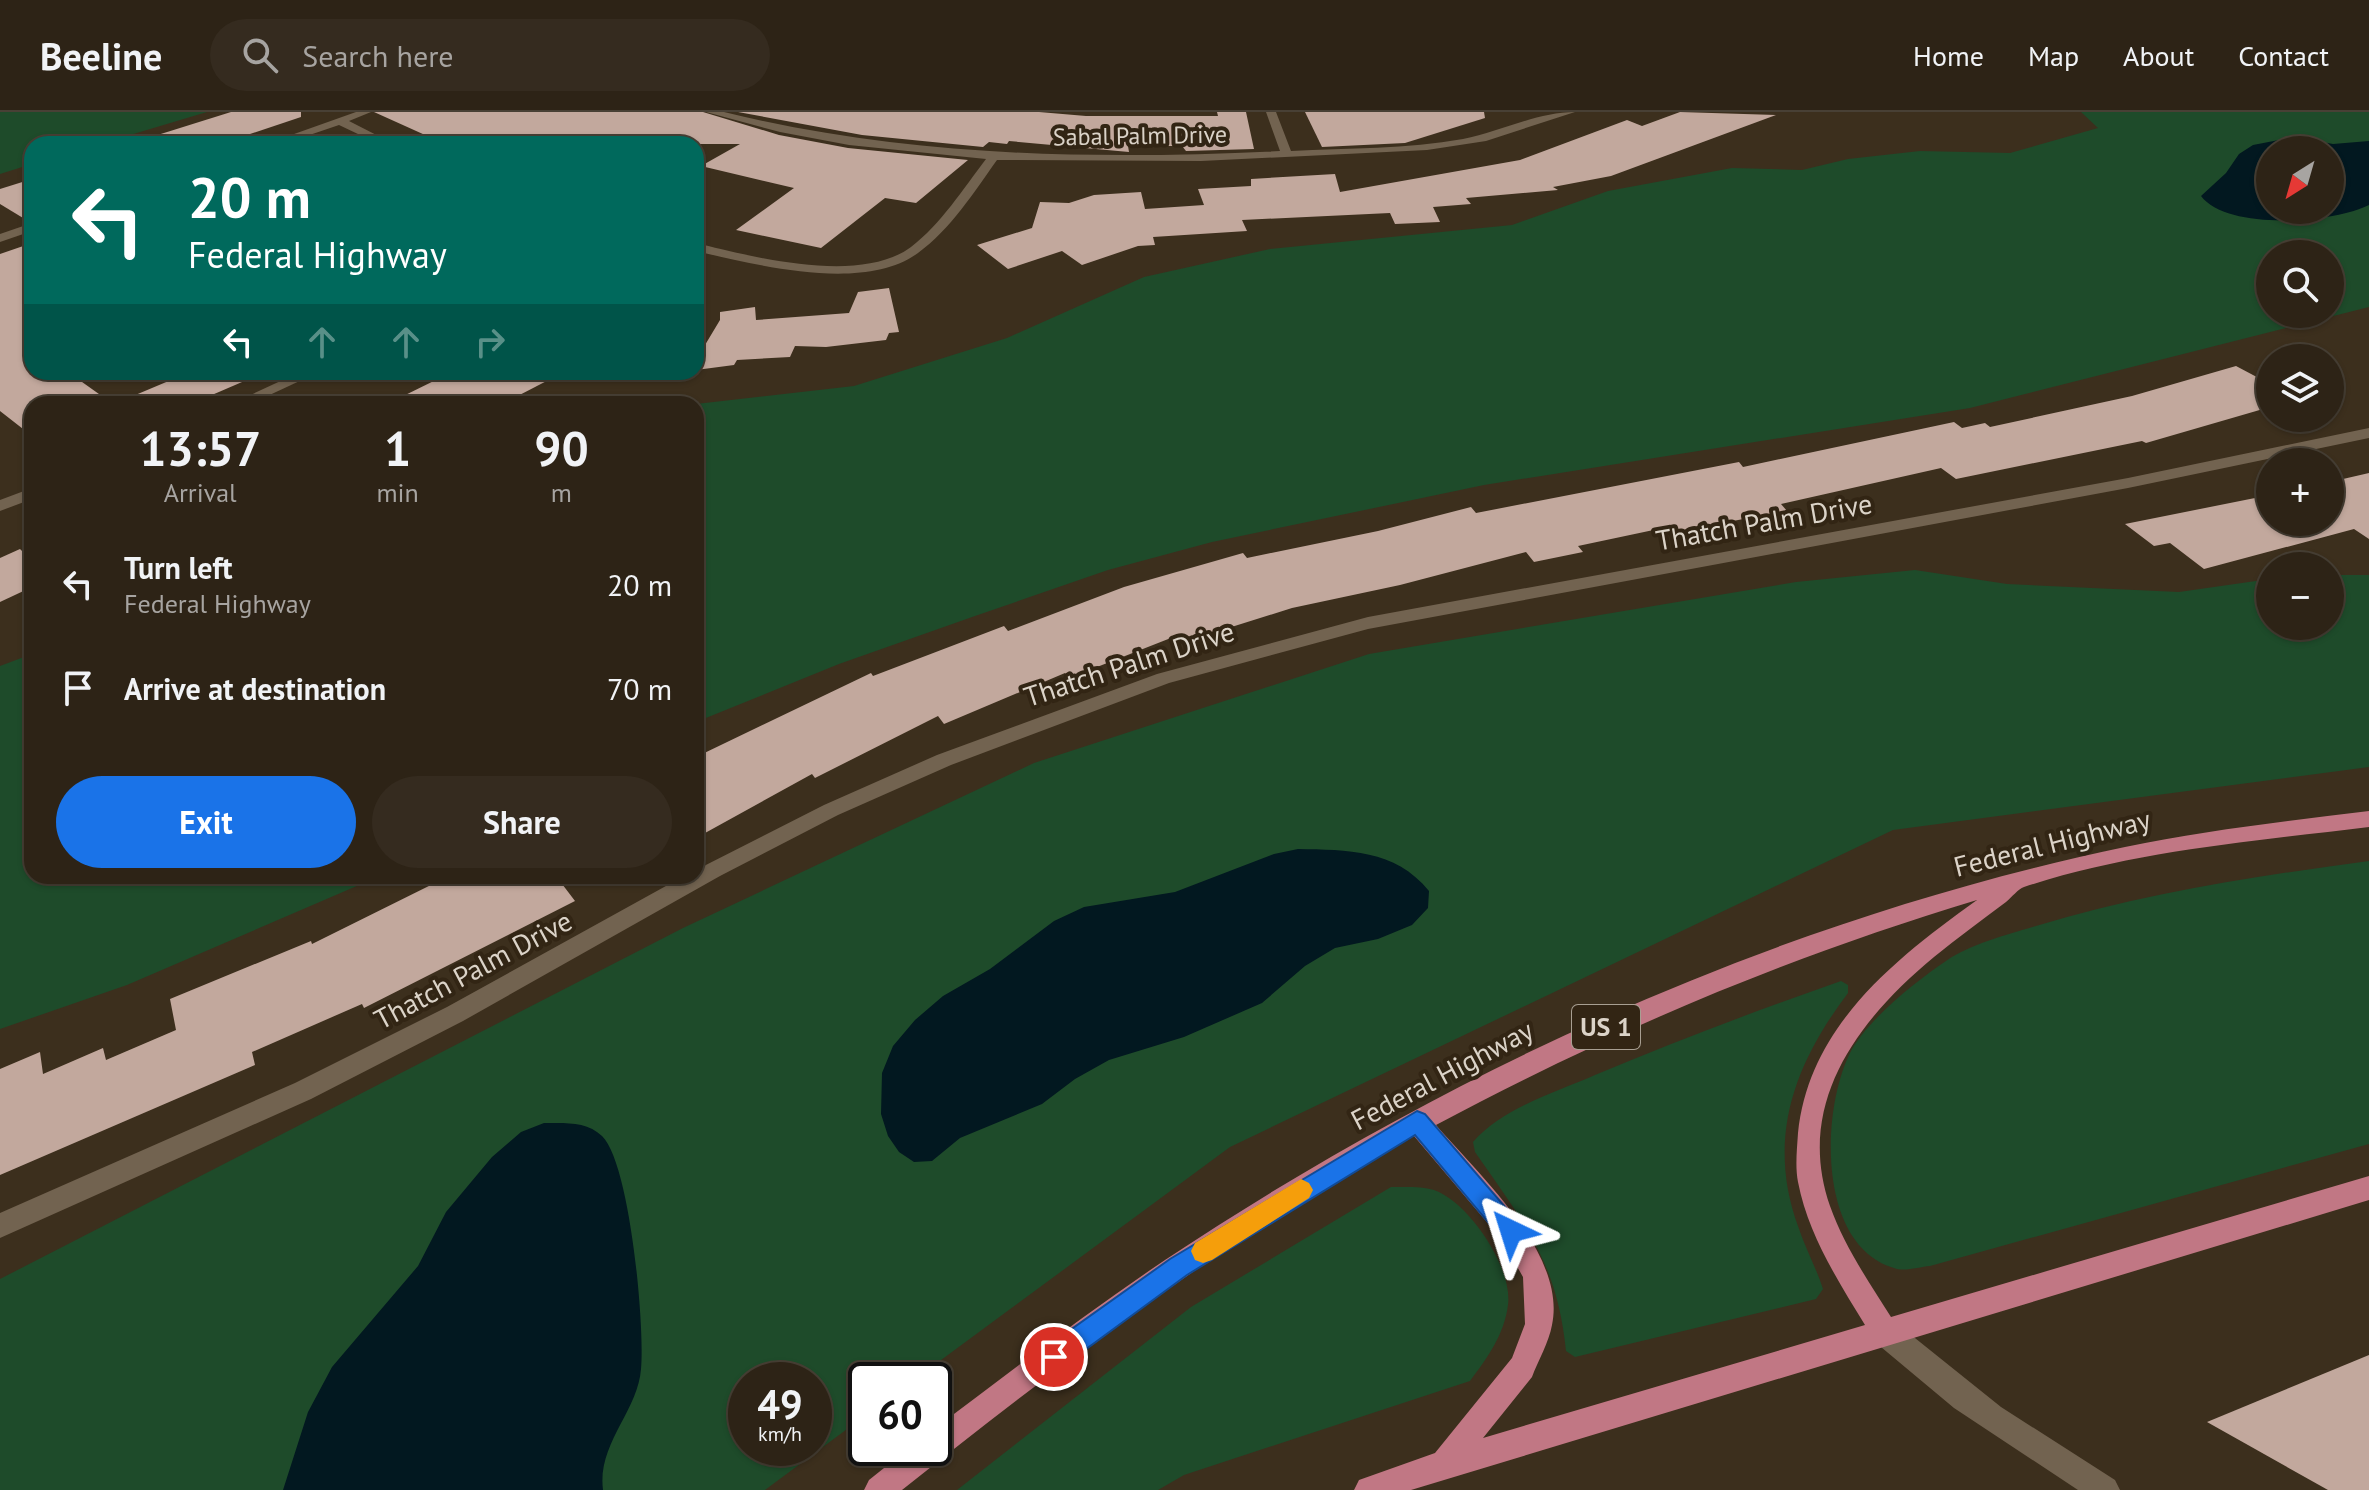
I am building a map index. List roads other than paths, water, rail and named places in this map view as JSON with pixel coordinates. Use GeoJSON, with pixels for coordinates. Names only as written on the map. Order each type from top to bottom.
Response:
{"type":"FeatureCollection","features":[{"type":"Feature","properties":{"kind":"main road","name":"Federal Highway"},"geometry":{"type":"LineString","coordinates":[[952,1433],[1178,1267],[1417,1121],[1531,1062],[1732,974],[1918,909],[2018,880],[2224,837],[2369,819]]}},
{"type":"Feature","properties":{"kind":"main road"},"geometry":{"type":"LineString","coordinates":[[1885,1332],[1839,1257],[1810,1184],[1808,1121],[1827,1062],[1857,1016],[1912,960],[2018,880]]}},
{"type":"Feature","properties":{"kind":"main road"},"geometry":{"type":"LineString","coordinates":[[1417,1121],[1511,1231],[1536,1275],[1539,1324],[1522,1367],[1444,1464]]}},
{"type":"Feature","properties":{"kind":"main road"},"geometry":{"type":"LineString","coordinates":[[1369,1490],[1444,1464],[2369,1188]]}},
{"type":"Feature","properties":{"kind":"main road","name":"Federal Highway"},"geometry":{"type":"LineString","coordinates":[[879,1490],[909,1466]]}},
{"type":"Feature","properties":{"kind":"street"},"geometry":{"type":"LineString","coordinates":[[295,136],[366,112]]}},
{"type":"Feature","properties":{"kind":"street","name":"Sabal Palm Drive"},"geometry":{"type":"LineString","coordinates":[[711,112],[856,142],[993,158],[1150,160],[1449,145],[1482,139],[1570,112]]}},
{"type":"Feature","properties":{"kind":"street"},"geometry":{"type":"LineString","coordinates":[[1271,112],[1287,154]]}},
{"type":"Feature","properties":{"kind":"street"},"geometry":{"type":"LineString","coordinates":[[339,121],[371,136]]}},
{"type":"Feature","properties":{"kind":"street"},"geometry":{"type":"LineString","coordinates":[[704,249],[738,258],[808,268],[874,265],[902,258],[925,241],[993,158]]}},
{"type":"Feature","properties":{"kind":"street"},"geometry":{"type":"LineString","coordinates":[[0,238],[24,230]]}},
{"type":"Feature","properties":{"kind":"street"},"geometry":{"type":"LineString","coordinates":[[256,396],[294,380]]}},
{"type":"Feature","properties":{"kind":"street","name":"Thatch Palm Drive"},"geometry":{"type":"LineString","coordinates":[[704,875],[831,810],[944,760],[1163,678],[1368,623],[2128,483],[2369,433]]}},
{"type":"Feature","properties":{"kind":"street"},"geometry":{"type":"LineString","coordinates":[[1,505],[24,496]]}},
{"type":"Feature","properties":{"kind":"street","name":"Thatch Palm Drive"},"geometry":{"type":"LineString","coordinates":[[0,1226],[303,1091],[455,1014],[688,884]]}},
{"type":"Feature","properties":{"kind":"street"},"geometry":{"type":"LineString","coordinates":[[1885,1332],[1937,1379],[2009,1433],[2105,1490]]}},
{"type":"Feature","properties":{"kind":"water"},"geometry":{"type":"Polygon","coordinates":[[[2369,141],[2369,205],[2344,213],[2344,143],[2369,141]]]}},
{"type":"Feature","properties":{"kind":"water"},"geometry":{"type":"Polygon","coordinates":[[[2256,144],[2256,219],[2233,215],[2214,207],[2201,196],[2226,173],[2239,154],[2256,144]]]}},
{"type":"Feature","properties":{"kind":"water"},"geometry":{"type":"Polygon","coordinates":[[[1298,849],[1352,852],[1386,860],[1416,877],[1429,891],[1428,908],[1412,925],[1378,939],[1335,948],[1305,966],[1262,1003],[1184,1037],[1109,1060],[1075,1079],[1042,1104],[960,1138],[932,1161],[914,1162],[899,1152],[888,1136],[881,1114],[882,1073],[893,1046],[915,1020],[943,996],[990,969],[1054,921],[1084,907],[1175,892],[1274,854],[1298,849]]]}},
{"type":"Feature","properties":{"kind":"water"},"geometry":{"type":"Polygon","coordinates":[[[544,1123],[582,1125],[602,1136],[612,1152],[620,1178],[634,1246],[641,1318],[641,1369],[633,1399],[606,1458],[603,1490],[283,1490],[308,1412],[332,1367],[418,1266],[446,1212],[492,1157],[521,1132],[544,1123]]]}}]}
